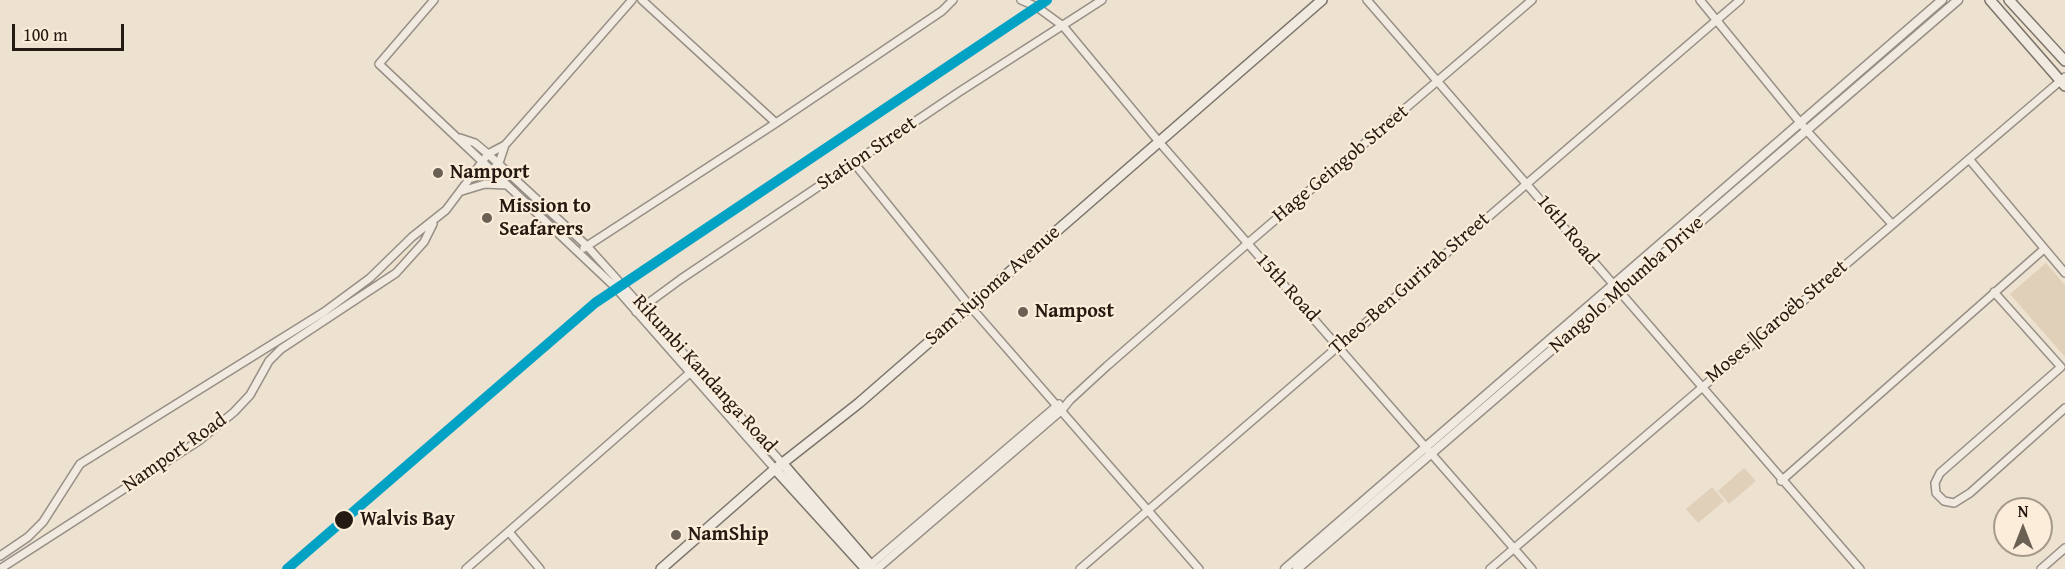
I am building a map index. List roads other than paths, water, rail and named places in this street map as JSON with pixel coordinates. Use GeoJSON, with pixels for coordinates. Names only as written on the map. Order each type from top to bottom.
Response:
{"type":"FeatureCollection","features":[{"type":"Feature","properties":{"kind":"main road","name":"Sam Nujoma Avenue"},"geometry":{"type":"LineString","coordinates":[[661,569],[779,466],[859,403],[1322,0]]}},
{"type":"Feature","properties":{"kind":"main road"},"geometry":{"type":"LineString","coordinates":[[1990,0],[2064,81]]}},
{"type":"Feature","properties":{"kind":"main road"},"geometry":{"type":"LineString","coordinates":[[2009,0],[2065,61]]}},
{"type":"Feature","properties":{"kind":"main road","name":"Rikumbi Kandanga Road"},"geometry":{"type":"LineString","coordinates":[[779,466],[871,568]]}},
{"type":"Feature","properties":{"kind":"street"},"geometry":{"type":"LineString","coordinates":[[434,0],[379,64],[460,138],[481,163]]}},
{"type":"Feature","properties":{"kind":"street"},"geometry":{"type":"LineString","coordinates":[[460,138],[475,143],[488,154],[505,145],[632,0]]}},
{"type":"Feature","properties":{"kind":"street"},"geometry":{"type":"LineString","coordinates":[[642,0],[776,123]]}},
{"type":"Feature","properties":{"kind":"street"},"geometry":{"type":"LineString","coordinates":[[579,251],[776,123],[942,11],[953,0]]}},
{"type":"Feature","properties":{"kind":"street","name":"15th Road"},"geometry":{"type":"LineString","coordinates":[[1021,0],[1038,7],[1063,26],[1247,244],[1532,569]]}},
{"type":"Feature","properties":{"kind":"street","name":"Station Street"},"geometry":{"type":"LineString","coordinates":[[636,312],[681,279],[854,163],[1102,0]]}},
{"type":"Feature","properties":{"kind":"street","name":"16th Road"},"geometry":{"type":"LineString","coordinates":[[1367,0],[1527,182],[1781,481],[1860,569]]}},
{"type":"Feature","properties":{"kind":"street","name":"Hage Geingob Street"},"geometry":{"type":"LineString","coordinates":[[871,568],[1070,400],[1247,244],[1532,0]]}},
{"type":"Feature","properties":{"kind":"street"},"geometry":{"type":"LineString","coordinates":[[1700,0],[1807,131],[1892,224]]}},
{"type":"Feature","properties":{"kind":"street","name":"Theo-Ben Gurirab Street"},"geometry":{"type":"LineString","coordinates":[[1080,569],[1740,0]]}},
{"type":"Feature","properties":{"kind":"street","name":"Nangolo Mbumba Drive"},"geometry":{"type":"LineString","coordinates":[[1297,569],[1428,451],[1942,0]]}},
{"type":"Feature","properties":{"kind":"street","name":"Nangolo Mbumba Drive"},"geometry":{"type":"LineString","coordinates":[[1616,288],[1807,131],[1958,0]]}},
{"type":"Feature","properties":{"kind":"street","name":"Moses ǁGaroëb Street"},"geometry":{"type":"LineString","coordinates":[[1490,569],[1968,159],[2064,81]]}},
{"type":"Feature","properties":{"kind":"street"},"geometry":{"type":"LineString","coordinates":[[491,171],[499,163],[505,145]]}},
{"type":"Feature","properties":{"kind":"street","name":"Rikumbi Kandanga Road"},"geometry":{"type":"LineString","coordinates":[[488,154],[587,246],[644,307],[697,366],[779,466]]}},
{"type":"Feature","properties":{"kind":"street","name":"Namport Road"},"geometry":{"type":"LineString","coordinates":[[0,556],[28,537],[43,522],[80,464],[324,312],[370,278],[412,237],[434,221],[472,178],[488,154]]}},
{"type":"Feature","properties":{"kind":"street"},"geometry":{"type":"LineString","coordinates":[[1968,159],[2065,273]]}},
{"type":"Feature","properties":{"kind":"street","name":"Rikumbi Kandanga Road"},"geometry":{"type":"LineString","coordinates":[[481,163],[614,285],[636,312],[779,466]]}},
{"type":"Feature","properties":{"kind":"street"},"geometry":{"type":"LineString","coordinates":[[854,163],[969,305],[1199,569]]}},
{"type":"Feature","properties":{"kind":"street","name":"Namport Road"},"geometry":{"type":"LineString","coordinates":[[472,178],[491,171]]}},
{"type":"Feature","properties":{"kind":"street"},"geometry":{"type":"LineString","coordinates":[[460,192],[485,184],[506,185]]}},
{"type":"Feature","properties":{"kind":"street","name":"Namport Road"},"geometry":{"type":"LineString","coordinates":[[0,569],[200,440],[234,412],[250,395],[268,361],[281,349],[396,273],[424,242],[434,221]]}},
{"type":"Feature","properties":{"kind":"street"},"geometry":{"type":"LineString","coordinates":[[1781,481],[2044,249]]}},
{"type":"Feature","properties":{"kind":"street"},"geometry":{"type":"LineString","coordinates":[[1994,292],[2063,369],[1940,473],[1935,483],[1936,493],[1944,501],[1954,503],[1970,493],[2065,408]]}},
{"type":"Feature","properties":{"kind":"street"},"geometry":{"type":"LineString","coordinates":[[466,569],[697,366]]}},
{"type":"Feature","properties":{"kind":"street","name":"Nangolo Mbumba Drive"},"geometry":{"type":"LineString","coordinates":[[1285,569],[1428,451]]}},
{"type":"Feature","properties":{"kind":"street"},"geometry":{"type":"LineString","coordinates":[[509,532],[540,569]]}},
{"type":"Feature","properties":{"kind":"street"},"geometry":{"type":"LineString","coordinates":[[2041,569],[2065,548]]}},
{"type":"Feature","properties":{"kind":"railway"},"geometry":{"type":"LineString","coordinates":[[287,569],[344,520]]}},
{"type":"Feature","properties":{"kind":"place","name":"Namport"},"geometry":{"type":"Point","coordinates":[438,173]}},
{"type":"Feature","properties":{"kind":"place","name":"Mission to Seafarers"},"geometry":{"type":"Point","coordinates":[487,218]}},
{"type":"Feature","properties":{"kind":"place","name":"Nampost"},"geometry":{"type":"Point","coordinates":[1023,312]}},
{"type":"Feature","properties":{"kind":"place","name":"Walvis Bay"},"geometry":{"type":"Point","coordinates":[344,520]}},
{"type":"Feature","properties":{"kind":"place","name":"NamShip"},"geometry":{"type":"Point","coordinates":[676,535]}}]}
